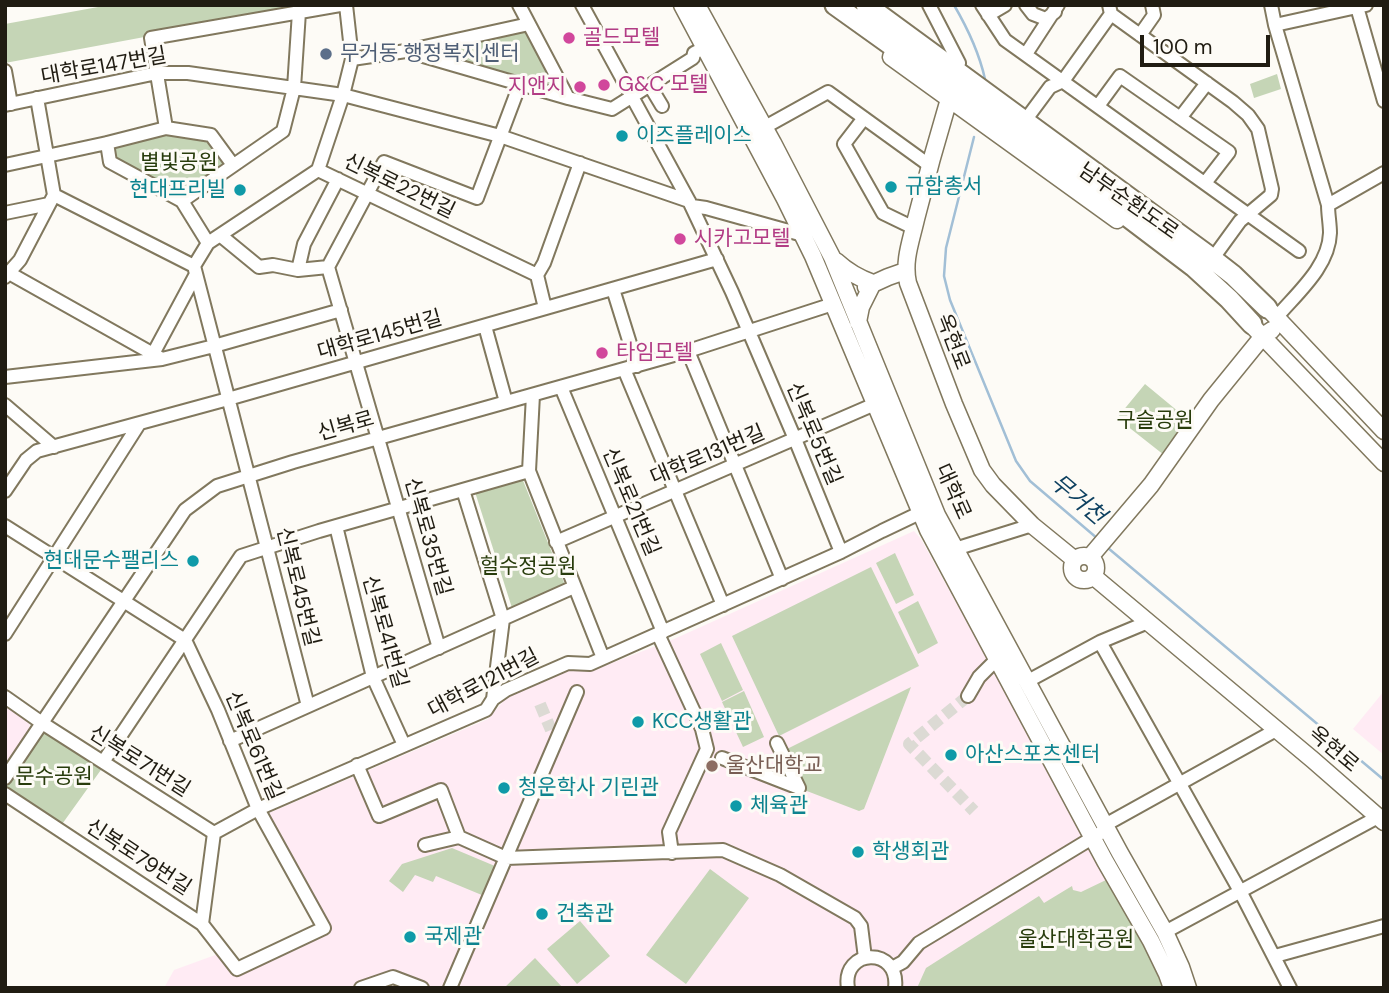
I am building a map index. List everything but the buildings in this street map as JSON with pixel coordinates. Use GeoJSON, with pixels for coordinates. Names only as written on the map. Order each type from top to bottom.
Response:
{"type":"FeatureCollection","features":[{"type":"Feature","properties":{"kind":"highway"},"geometry":{"type":"LineString","coordinates":[[835,5],[1070,173],[1194,267],[1220,290],[1257,330]]}},
{"type":"Feature","properties":{"kind":"highway"},"geometry":{"type":"LineString","coordinates":[[866,5],[1220,264],[1272,313]]}},
{"type":"Feature","properties":{"kind":"main road","name":"대학로"},"geometry":{"type":"LineString","coordinates":[[682,5],[803,235],[840,300],[858,322],[961,596],[997,659],[1139,886],[1165,932],[1188,988]]}},
{"type":"Feature","properties":{"kind":"main road","name":"대학로"},"geometry":{"type":"LineString","coordinates":[[697,5],[799,190],[832,257],[840,300],[875,404],[927,510],[956,549],[1028,681],[1066,770]]}},
{"type":"Feature","properties":{"kind":"main road","name":"남부순환도로"},"geometry":{"type":"LineString","coordinates":[[821,5],[1209,286],[1257,330],[1384,463]]}},
{"type":"Feature","properties":{"kind":"main road","name":"남부순환도로"},"geometry":{"type":"LineString","coordinates":[[880,5],[1216,254],[1384,431]]}},
{"type":"Feature","properties":{"kind":"main road","name":"옥현로"},"geometry":{"type":"LineString","coordinates":[[949,99],[929,165],[905,271],[982,470],[1032,525],[1087,556],[1096,565],[1096,573],[1093,576],[1381,819]]}},
{"type":"Feature","properties":{"kind":"main road"},"geometry":{"type":"LineString","coordinates":[[832,257],[849,273],[873,283]]}},
{"type":"Feature","properties":{"kind":"main road"},"geometry":{"type":"LineString","coordinates":[[840,300],[905,271]]}},
{"type":"Feature","properties":{"kind":"main road"},"geometry":{"type":"LineString","coordinates":[[858,322],[861,307],[873,283]]}},
{"type":"Feature","properties":{"kind":"main road"},"geometry":{"type":"LineString","coordinates":[[1087,556],[1109,535],[1151,485],[1257,330],[1279,329],[1292,334]]}},
{"type":"Feature","properties":{"kind":"main road","name":"대학로"},"geometry":{"type":"LineString","coordinates":[[1102,830],[1124,895],[1151,941],[1172,988]]}},
{"type":"Feature","properties":{"kind":"main road"},"geometry":{"type":"LineString","coordinates":[[1124,895],[1119,872],[1124,870],[1139,886]]}},
{"type":"Feature","properties":{"kind":"street"},"geometry":{"type":"LineString","coordinates":[[166,128],[151,38],[340,5]]}},
{"type":"Feature","properties":{"kind":"street"},"geometry":{"type":"LineString","coordinates":[[318,170],[352,59],[346,5]]}},
{"type":"Feature","properties":{"kind":"street"},"geometry":{"type":"LineString","coordinates":[[519,5],[568,99]]}},
{"type":"Feature","properties":{"kind":"street","name":"신복로5번길"},"geometry":{"type":"LineString","coordinates":[[582,5],[691,204],[749,331],[841,552]]}},
{"type":"Feature","properties":{"kind":"street"},"geometry":{"type":"LineString","coordinates":[[929,5],[959,63]]}},
{"type":"Feature","properties":{"kind":"street"},"geometry":{"type":"LineString","coordinates":[[1005,5],[985,10],[1005,40],[1300,251]]}},
{"type":"Feature","properties":{"kind":"street"},"geometry":{"type":"LineString","coordinates":[[1026,5],[1033,14],[1046,19],[1057,9]]}},
{"type":"Feature","properties":{"kind":"street"},"geometry":{"type":"LineString","coordinates":[[1140,35],[1154,15],[1152,5]]}},
{"type":"Feature","properties":{"kind":"street"},"geometry":{"type":"LineString","coordinates":[[1271,5],[1328,205],[1330,235],[1324,258],[1312,275],[1272,313]]}},
{"type":"Feature","properties":{"kind":"street"},"geometry":{"type":"LineString","coordinates":[[1275,25],[1361,6],[1384,101]]}},
{"type":"Feature","properties":{"kind":"street"},"geometry":{"type":"LineString","coordinates":[[1026,54],[1057,9]]}},
{"type":"Feature","properties":{"kind":"street"},"geometry":{"type":"LineString","coordinates":[[1030,114],[1050,88],[1063,81],[1110,10],[1233,102],[1248,115],[1258,129],[1272,189],[1270,195],[1248,213],[1216,254]]}},
{"type":"Feature","properties":{"kind":"street"},"geometry":{"type":"LineString","coordinates":[[182,201],[283,131],[294,88],[299,12]]}},
{"type":"Feature","properties":{"kind":"street"},"geometry":{"type":"LineString","coordinates":[[352,59],[406,51],[529,24]]}},
{"type":"Feature","properties":{"kind":"street"},"geometry":{"type":"LineString","coordinates":[[406,51],[568,99],[612,109],[693,58],[694,53],[704,48]]}},
{"type":"Feature","properties":{"kind":"street"},"geometry":{"type":"LineString","coordinates":[[5,71],[8,105]]}},
{"type":"Feature","properties":{"kind":"street","name":"대학로147번길"},"geometry":{"type":"LineString","coordinates":[[8,105],[157,74],[188,73],[343,95],[500,136],[691,204],[803,235]]}},
{"type":"Feature","properties":{"kind":"street"},"geometry":{"type":"LineString","coordinates":[[1098,106],[1120,76],[1229,152],[1206,183]]}},
{"type":"Feature","properties":{"kind":"street"},"geometry":{"type":"LineString","coordinates":[[1180,118],[1207,83]]}},
{"type":"Feature","properties":{"kind":"street"},"geometry":{"type":"LineString","coordinates":[[220,235],[259,267],[273,265],[298,270],[328,267],[384,162],[477,198],[520,84]]}},
{"type":"Feature","properties":{"kind":"street"},"geometry":{"type":"LineString","coordinates":[[650,86],[662,106]]}},
{"type":"Feature","properties":{"kind":"street"},"geometry":{"type":"LineString","coordinates":[[765,127],[828,92],[929,165]]}},
{"type":"Feature","properties":{"kind":"street"},"geometry":{"type":"LineString","coordinates":[[37,99],[51,200],[20,260],[7,275],[158,356]]}},
{"type":"Feature","properties":{"kind":"street"},"geometry":{"type":"LineString","coordinates":[[864,118],[844,144],[883,213],[914,228]]}},
{"type":"Feature","properties":{"kind":"street"},"geometry":{"type":"LineString","coordinates":[[5,165],[166,128],[211,135],[233,165]]}},
{"type":"Feature","properties":{"kind":"street"},"geometry":{"type":"LineString","coordinates":[[107,143],[110,162],[182,201],[208,243]]}},
{"type":"Feature","properties":{"kind":"street"},"geometry":{"type":"LineString","coordinates":[[545,308],[537,275],[544,263],[580,163]]}},
{"type":"Feature","properties":{"kind":"street","name":"신복로22번길"},"geometry":{"type":"LineString","coordinates":[[158,356],[208,243],[318,170],[537,275]]}},
{"type":"Feature","properties":{"kind":"street"},"geometry":{"type":"LineString","coordinates":[[1328,205],[1384,173]]}},
{"type":"Feature","properties":{"kind":"street"},"geometry":{"type":"LineString","coordinates":[[298,270],[304,244],[338,179]]}},
{"type":"Feature","properties":{"kind":"street"},"geometry":{"type":"LineString","coordinates":[[5,213],[51,200],[195,270]]}},
{"type":"Feature","properties":{"kind":"street","name":"대학로145번길"},"geometry":{"type":"LineString","coordinates":[[5,491],[10,475],[37,451],[717,259]]}},
{"type":"Feature","properties":{"kind":"street","name":"신복로35번길"},"geometry":{"type":"LineString","coordinates":[[328,267],[439,648]]}},
{"type":"Feature","properties":{"kind":"street","name":"신복로45번길"},"geometry":{"type":"LineString","coordinates":[[195,270],[308,706]]}},
{"type":"Feature","properties":{"kind":"street"},"geometry":{"type":"LineString","coordinates":[[613,289],[630,367],[675,491],[723,605]]}},
{"type":"Feature","properties":{"kind":"street","name":"신복로"},"geometry":{"type":"LineString","coordinates":[[5,778],[185,510],[217,486],[688,351],[840,300]]}},
{"type":"Feature","properties":{"kind":"street"},"geometry":{"type":"LineString","coordinates":[[5,376],[214,346],[341,310]]}},
{"type":"Feature","properties":{"kind":"street"},"geometry":{"type":"LineString","coordinates":[[485,326],[506,402]]}},
{"type":"Feature","properties":{"kind":"street"},"geometry":{"type":"LineString","coordinates":[[688,351],[782,579]]}},
{"type":"Feature","properties":{"kind":"street","name":"신복로21번길"},"geometry":{"type":"LineString","coordinates":[[561,387],[702,729],[707,749],[669,832],[672,853]]}},
{"type":"Feature","properties":{"kind":"street"},"geometry":{"type":"LineString","coordinates":[[533,395],[529,471],[603,658]]}},
{"type":"Feature","properties":{"kind":"street","name":"대학로131번길"},"geometry":{"type":"LineString","coordinates":[[556,542],[875,404]]}},
{"type":"Feature","properties":{"kind":"street"},"geometry":{"type":"LineString","coordinates":[[5,405],[54,447]]}},
{"type":"Feature","properties":{"kind":"street"},"geometry":{"type":"LineString","coordinates":[[5,634],[139,424]]}},
{"type":"Feature","properties":{"kind":"street"},"geometry":{"type":"LineString","coordinates":[[103,762],[241,556],[529,471]]}},
{"type":"Feature","properties":{"kind":"street"},"geometry":{"type":"LineString","coordinates":[[463,490],[503,619],[493,699]]}},
{"type":"Feature","properties":{"kind":"street","name":"대학로121번길"},"geometry":{"type":"LineString","coordinates":[[214,833],[258,809],[486,710],[493,699],[506,690],[568,663],[590,664],[782,579],[927,510]]}},
{"type":"Feature","properties":{"kind":"street"},"geometry":{"type":"LineString","coordinates":[[956,549],[1032,525]]}},
{"type":"Feature","properties":{"kind":"street"},"geometry":{"type":"LineString","coordinates":[[5,526],[185,640]]}},
{"type":"Feature","properties":{"kind":"street","name":"신복로41번길"},"geometry":{"type":"LineString","coordinates":[[336,526],[373,677],[404,745]]}},
{"type":"Feature","properties":{"kind":"street"},"geometry":{"type":"LineString","coordinates":[[230,741],[574,587]]}},
{"type":"Feature","properties":{"kind":"street"},"geometry":{"type":"LineString","coordinates":[[1028,681],[1100,642],[1148,622]]}},
{"type":"Feature","properties":{"kind":"street","name":"신복로61번길"},"geometry":{"type":"LineString","coordinates":[[185,640],[258,809],[324,928],[237,969]]}},
{"type":"Feature","properties":{"kind":"street"},"geometry":{"type":"LineString","coordinates":[[1100,642],[1241,891],[1290,988]]}},
{"type":"Feature","properties":{"kind":"street"},"geometry":{"type":"LineString","coordinates":[[968,696],[979,677],[997,659]]}},
{"type":"Feature","properties":{"kind":"street"},"geometry":{"type":"LineString","coordinates":[[450,988],[506,858],[554,736],[577,692]]}},
{"type":"Feature","properties":{"kind":"street","name":"신복로71번길"},"geometry":{"type":"LineString","coordinates":[[5,697],[214,833]]}},
{"type":"Feature","properties":{"kind":"street"},"geometry":{"type":"LineString","coordinates":[[892,968],[903,962],[919,943],[1179,784],[1276,730]]}},
{"type":"Feature","properties":{"kind":"street"},"geometry":{"type":"LineString","coordinates":[[722,758],[799,788],[777,743]]}},
{"type":"Feature","properties":{"kind":"street"},"geometry":{"type":"LineString","coordinates":[[358,765],[379,816],[441,790],[460,837]]}},
{"type":"Feature","properties":{"kind":"street","name":"신복로79번길"},"geometry":{"type":"LineString","coordinates":[[5,793],[202,924],[237,969]]}},
{"type":"Feature","properties":{"kind":"street"},"geometry":{"type":"LineString","coordinates":[[1165,932],[1381,819]]}},
{"type":"Feature","properties":{"kind":"street"},"geometry":{"type":"LineString","coordinates":[[202,924],[214,833]]}},
{"type":"Feature","properties":{"kind":"street"},"geometry":{"type":"LineString","coordinates":[[425,845],[460,837],[506,858],[723,850],[783,877],[855,918],[861,926],[865,958]]}},
{"type":"Feature","properties":{"kind":"street"},"geometry":{"type":"LineString","coordinates":[[1275,956],[1384,926]]}},
{"type":"Feature","properties":{"kind":"street"},"geometry":{"type":"LineString","coordinates":[[846,987],[847,976],[855,963],[876,957],[892,968],[896,978],[895,988]]}},
{"type":"Feature","properties":{"kind":"street"},"geometry":{"type":"LineString","coordinates":[[361,988],[393,977],[422,988]]}},
{"type":"Feature","properties":{"kind":"shaded area","name":"울산대학교"},"geometry":{"type":"Polygon","coordinates":[[[914,531],[921,539],[1107,878],[1160,968],[1166,988],[164,988],[174,970],[218,954],[236,976],[331,932],[269,813],[488,719],[507,697],[571,668],[594,670],[674,639],[914,531]]]}},
{"type":"Feature","properties":{"kind":"shaded area"},"geometry":{"type":"Polygon","coordinates":[[[1384,691],[1384,755],[1353,729],[1384,691]]]}},
{"type":"Feature","properties":{"kind":"shaded area"},"geometry":{"type":"Polygon","coordinates":[[[5,706],[29,722],[30,729],[5,765],[5,706]]]}},
{"type":"Feature","properties":{"kind":"green space"},"geometry":{"type":"Polygon","coordinates":[[[109,5],[316,5],[5,63],[5,24],[109,5]]]}},
{"type":"Feature","properties":{"kind":"green space"},"geometry":{"type":"Polygon","coordinates":[[[529,24],[568,98],[406,51],[529,24]]]}},
{"type":"Feature","properties":{"kind":"green space"},"geometry":{"type":"Polygon","coordinates":[[[1277,74],[1281,89],[1254,98],[1250,84],[1277,74]]]}},
{"type":"Feature","properties":{"kind":"green space","name":"별빛공원"},"geometry":{"type":"Polygon","coordinates":[[[168,133],[210,138],[229,164],[181,197],[113,160],[114,145],[168,133]]]}},
{"type":"Feature","properties":{"kind":"green space","name":"구슬공원"},"geometry":{"type":"Polygon","coordinates":[[[1145,384],[1191,422],[1164,455],[1117,418],[1145,384]]]}},
{"type":"Feature","properties":{"kind":"green space","name":"헐수정공원"},"geometry":{"type":"Polygon","coordinates":[[[522,478],[565,585],[512,608],[475,492],[522,478]]]}},
{"type":"Feature","properties":{"kind":"green space"},"geometry":{"type":"Polygon","coordinates":[[[895,553],[914,595],[896,604],[876,563],[895,553]]]}},
{"type":"Feature","properties":{"kind":"green space"},"geometry":{"type":"Polygon","coordinates":[[[871,567],[919,666],[779,736],[732,636],[871,567]]]}},
{"type":"Feature","properties":{"kind":"green space"},"geometry":{"type":"Polygon","coordinates":[[[918,601],[938,643],[918,654],[898,612],[918,601]]]}},
{"type":"Feature","properties":{"kind":"green space"},"geometry":{"type":"Polygon","coordinates":[[[721,643],[743,690],[722,701],[700,654],[721,643]]]}},
{"type":"Feature","properties":{"kind":"green space"},"geometry":{"type":"Polygon","coordinates":[[[911,687],[864,809],[859,811],[799,788],[781,752],[911,687]]]}},
{"type":"Feature","properties":{"kind":"green space"},"geometry":{"type":"Polygon","coordinates":[[[744,691],[764,737],[743,747],[722,702],[744,691]]]}},
{"type":"Feature","properties":{"kind":"green space","name":"문수공원"},"geometry":{"type":"Polygon","coordinates":[[[44,730],[103,767],[60,827],[7,792],[5,787],[44,730]]]}},
{"type":"Feature","properties":{"kind":"green space"},"geometry":{"type":"Polygon","coordinates":[[[452,848],[502,869],[489,898],[436,876],[433,882],[415,875],[403,892],[389,881],[402,864],[452,848]]]}},
{"type":"Feature","properties":{"kind":"green space"},"geometry":{"type":"Polygon","coordinates":[[[710,869],[749,898],[686,984],[646,955],[710,869]]]}},
{"type":"Feature","properties":{"kind":"green space","name":"울산대학공원"},"geometry":{"type":"Polygon","coordinates":[[[1106,880],[1145,946],[1162,988],[917,988],[926,968],[1039,896],[1044,903],[1072,886],[1073,890],[1081,892],[1106,880]]]}},
{"type":"Feature","properties":{"kind":"green space"},"geometry":{"type":"Polygon","coordinates":[[[580,921],[610,956],[577,984],[547,949],[580,921]]]}},
{"type":"Feature","properties":{"kind":"green space"},"geometry":{"type":"Polygon","coordinates":[[[535,958],[563,988],[504,988],[535,958]]]}},
{"type":"Feature","properties":{"kind":"waterway","name":"무거천"},"geometry":{"type":"LineString","coordinates":[[954,5],[980,59],[985,79]]}},
{"type":"Feature","properties":{"kind":"waterway","name":"무거천"},"geometry":{"type":"LineString","coordinates":[[974,137],[946,248],[944,276],[950,300],[1016,461],[1030,481],[1098,539]]}},
{"type":"Feature","properties":{"kind":"waterway","name":"무거천"},"geometry":{"type":"LineString","coordinates":[[1108,548],[1384,780]]}},
{"type":"Feature","properties":{"kind":"tunnel"},"geometry":{"type":"LineString","coordinates":[[968,696],[909,744],[974,811]]}},
{"type":"Feature","properties":{"kind":"tunnel"},"geometry":{"type":"LineString","coordinates":[[540,704],[551,730]]}},
{"type":"Feature","properties":{"kind":"place","name":"골드모텔"},"geometry":{"type":"Point","coordinates":[569,38]}},
{"type":"Feature","properties":{"kind":"place","name":"무거동 행정복지센터"},"geometry":{"type":"Point","coordinates":[326,54]}},
{"type":"Feature","properties":{"kind":"place","name":"G&C 모텔"},"geometry":{"type":"Point","coordinates":[604,85]}},
{"type":"Feature","properties":{"kind":"place","name":"지앤지"},"geometry":{"type":"Point","coordinates":[580,87]}},
{"type":"Feature","properties":{"kind":"place","name":"이즈플레이스"},"geometry":{"type":"Point","coordinates":[622,136]}},
{"type":"Feature","properties":{"kind":"place","name":"규합총서"},"geometry":{"type":"Point","coordinates":[891,187]}},
{"type":"Feature","properties":{"kind":"place","name":"현대프리빌"},"geometry":{"type":"Point","coordinates":[240,190]}},
{"type":"Feature","properties":{"kind":"place","name":"시카고모텔"},"geometry":{"type":"Point","coordinates":[680,239]}},
{"type":"Feature","properties":{"kind":"place","name":"타임모텔"},"geometry":{"type":"Point","coordinates":[602,353]}},
{"type":"Feature","properties":{"kind":"place","name":"현대문수팰리스"},"geometry":{"type":"Point","coordinates":[193,561]}},
{"type":"Feature","properties":{"kind":"place","name":"KCC생활관"},"geometry":{"type":"Point","coordinates":[638,722]}},
{"type":"Feature","properties":{"kind":"place","name":"아산스포츠센터"},"geometry":{"type":"Point","coordinates":[951,755]}},
{"type":"Feature","properties":{"kind":"place","name":"울산대학교"},"geometry":{"type":"Point","coordinates":[712,766]}},
{"type":"Feature","properties":{"kind":"place","name":"청운학사 기린관"},"geometry":{"type":"Point","coordinates":[504,788]}},
{"type":"Feature","properties":{"kind":"place","name":"체육관"},"geometry":{"type":"Point","coordinates":[736,806]}},
{"type":"Feature","properties":{"kind":"place","name":"학생회관"},"geometry":{"type":"Point","coordinates":[858,852]}},
{"type":"Feature","properties":{"kind":"place","name":"건축관"},"geometry":{"type":"Point","coordinates":[542,914]}},
{"type":"Feature","properties":{"kind":"place","name":"국제관"},"geometry":{"type":"Point","coordinates":[410,937]}}]}
